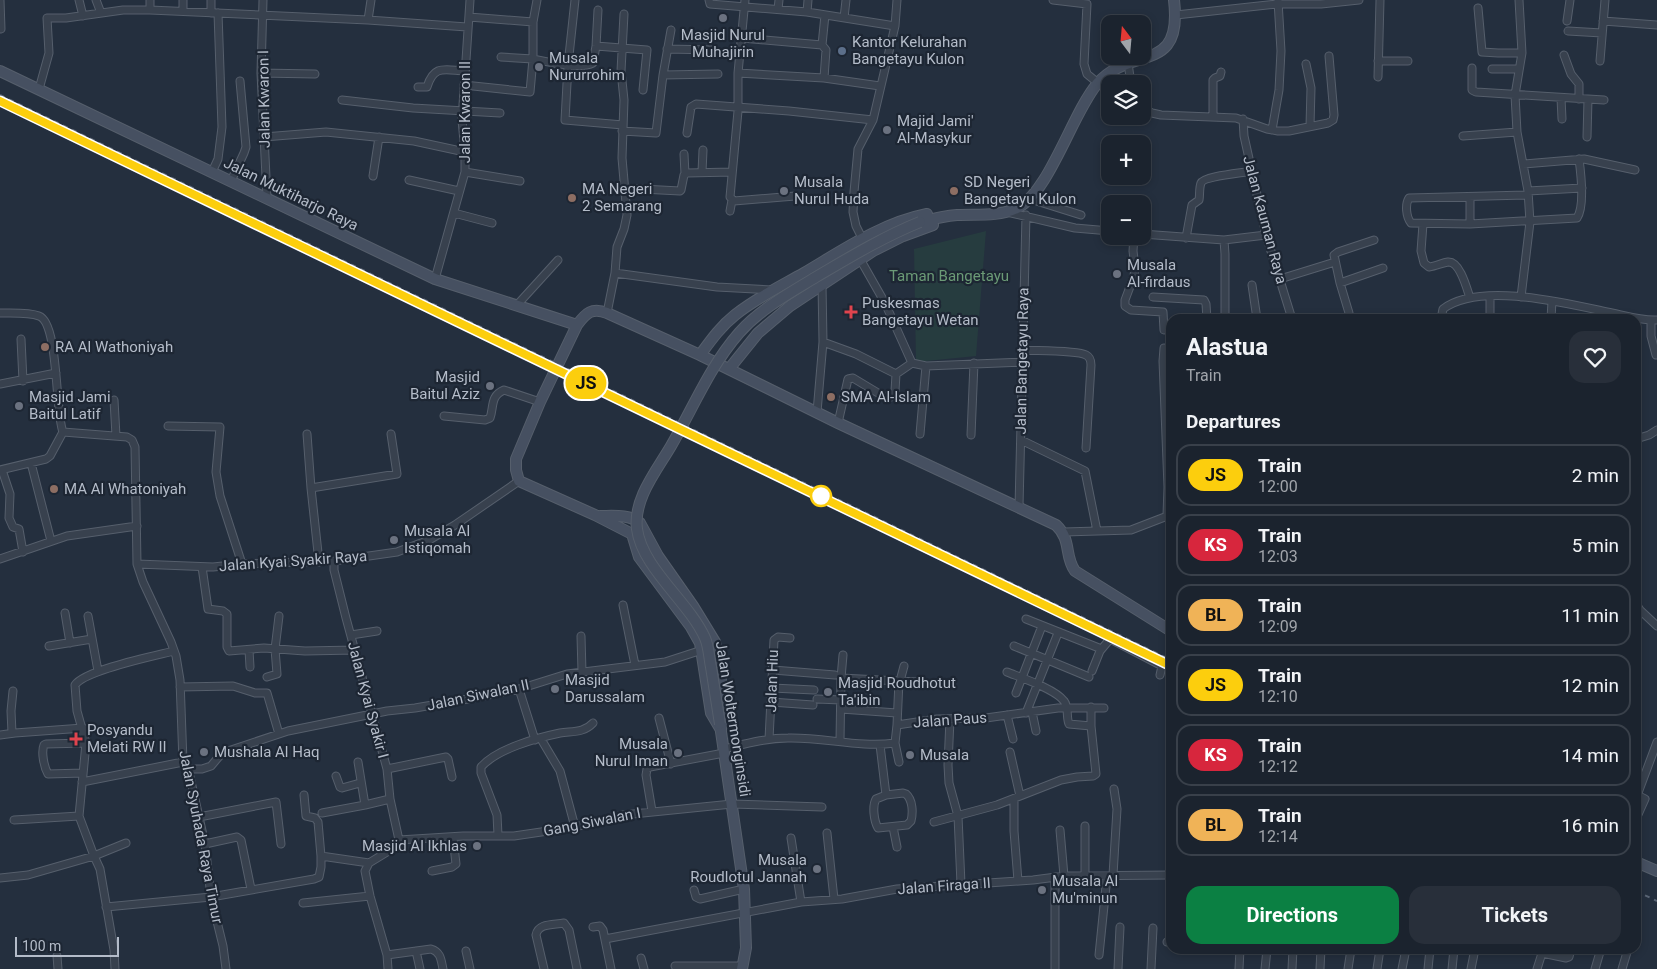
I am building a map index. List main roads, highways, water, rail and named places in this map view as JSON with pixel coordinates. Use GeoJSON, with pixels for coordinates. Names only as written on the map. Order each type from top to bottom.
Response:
{"type":"FeatureCollection","features":[{"type":"Feature","properties":{"kind":"railway"},"geometry":{"type":"LineString","coordinates":[[0,95],[1166,658]]}},
{"type":"Feature","properties":{"kind":"railway"},"geometry":{"type":"LineString","coordinates":[[1641,893],[1657,901]]}},
{"type":"Feature","properties":{"kind":"train","name":"JS"},"geometry":{"type":"LineString","coordinates":[[0,101],[1166,664]]}},
{"type":"Feature","properties":{"kind":"place","name":"Masjid Nurul Muhajirin"},"geometry":{"type":"Point","coordinates":[723,18]}},
{"type":"Feature","properties":{"kind":"place","name":"Kantor Kelurahan Bangetayu Kulon"},"geometry":{"type":"Point","coordinates":[842,51]}},
{"type":"Feature","properties":{"kind":"place","name":"Musala Nururrohim"},"geometry":{"type":"Point","coordinates":[539,67]}},
{"type":"Feature","properties":{"kind":"place","name":"Majid Jami' Al-Masykur"},"geometry":{"type":"Point","coordinates":[887,130]}},
{"type":"Feature","properties":{"kind":"place","name":"Musala Nurul Huda"},"geometry":{"type":"Point","coordinates":[784,191]}},
{"type":"Feature","properties":{"kind":"place","name":"SD Negeri Bangetayu Kulon"},"geometry":{"type":"Point","coordinates":[954,191]}},
{"type":"Feature","properties":{"kind":"place","name":"MA Negeri 2 Semarang"},"geometry":{"type":"Point","coordinates":[572,198]}},
{"type":"Feature","properties":{"kind":"place","name":"Musala Al-firdaus"},"geometry":{"type":"Point","coordinates":[1117,274]}},
{"type":"Feature","properties":{"kind":"place","name":"Puskesmas Bangetayu Wetan"},"geometry":{"type":"Point","coordinates":[851,312]}},
{"type":"Feature","properties":{"kind":"place","name":"RA Al Wathoniyah"},"geometry":{"type":"Point","coordinates":[45,347]}},
{"type":"Feature","properties":{"kind":"place","name":"Masjid Baitul Aziz"},"geometry":{"type":"Point","coordinates":[490,386]}},
{"type":"Feature","properties":{"kind":"place","name":"SMA Al-Islam"},"geometry":{"type":"Point","coordinates":[831,397]}},
{"type":"Feature","properties":{"kind":"place","name":"Masjid Jami Baitul Latif"},"geometry":{"type":"Point","coordinates":[19,406]}},
{"type":"Feature","properties":{"kind":"place","name":"MA Al Whatoniyah"},"geometry":{"type":"Point","coordinates":[54,489]}},
{"type":"Feature","properties":{"kind":"place","name":"Musala Al Istiqomah"},"geometry":{"type":"Point","coordinates":[394,540]}},
{"type":"Feature","properties":{"kind":"place","name":"Masjid Darussalam"},"geometry":{"type":"Point","coordinates":[555,689]}},
{"type":"Feature","properties":{"kind":"place","name":"Masjid Roudhotut Ta'ibin"},"geometry":{"type":"Point","coordinates":[828,692]}},
{"type":"Feature","properties":{"kind":"place","name":"Posyandu Melati RW II"},"geometry":{"type":"Point","coordinates":[76,739]}},
{"type":"Feature","properties":{"kind":"place","name":"Mushala Al Haq"},"geometry":{"type":"Point","coordinates":[204,752]}},
{"type":"Feature","properties":{"kind":"place","name":"Musala Nurul Iman"},"geometry":{"type":"Point","coordinates":[678,753]}},
{"type":"Feature","properties":{"kind":"place","name":"Musala"},"geometry":{"type":"Point","coordinates":[910,755]}},
{"type":"Feature","properties":{"kind":"place","name":"Masjid Al Ikhlas"},"geometry":{"type":"Point","coordinates":[477,846]}},
{"type":"Feature","properties":{"kind":"place","name":"Musala Roudlotul Jannah"},"geometry":{"type":"Point","coordinates":[817,869]}},
{"type":"Feature","properties":{"kind":"place","name":"Musala Al Mu'minun"},"geometry":{"type":"Point","coordinates":[1042,890]}},
{"type":"Feature","properties":{"kind":"park label","name":"Taman Bangetayu"},"geometry":{"type":"Point","coordinates":[949,276]}}]}
